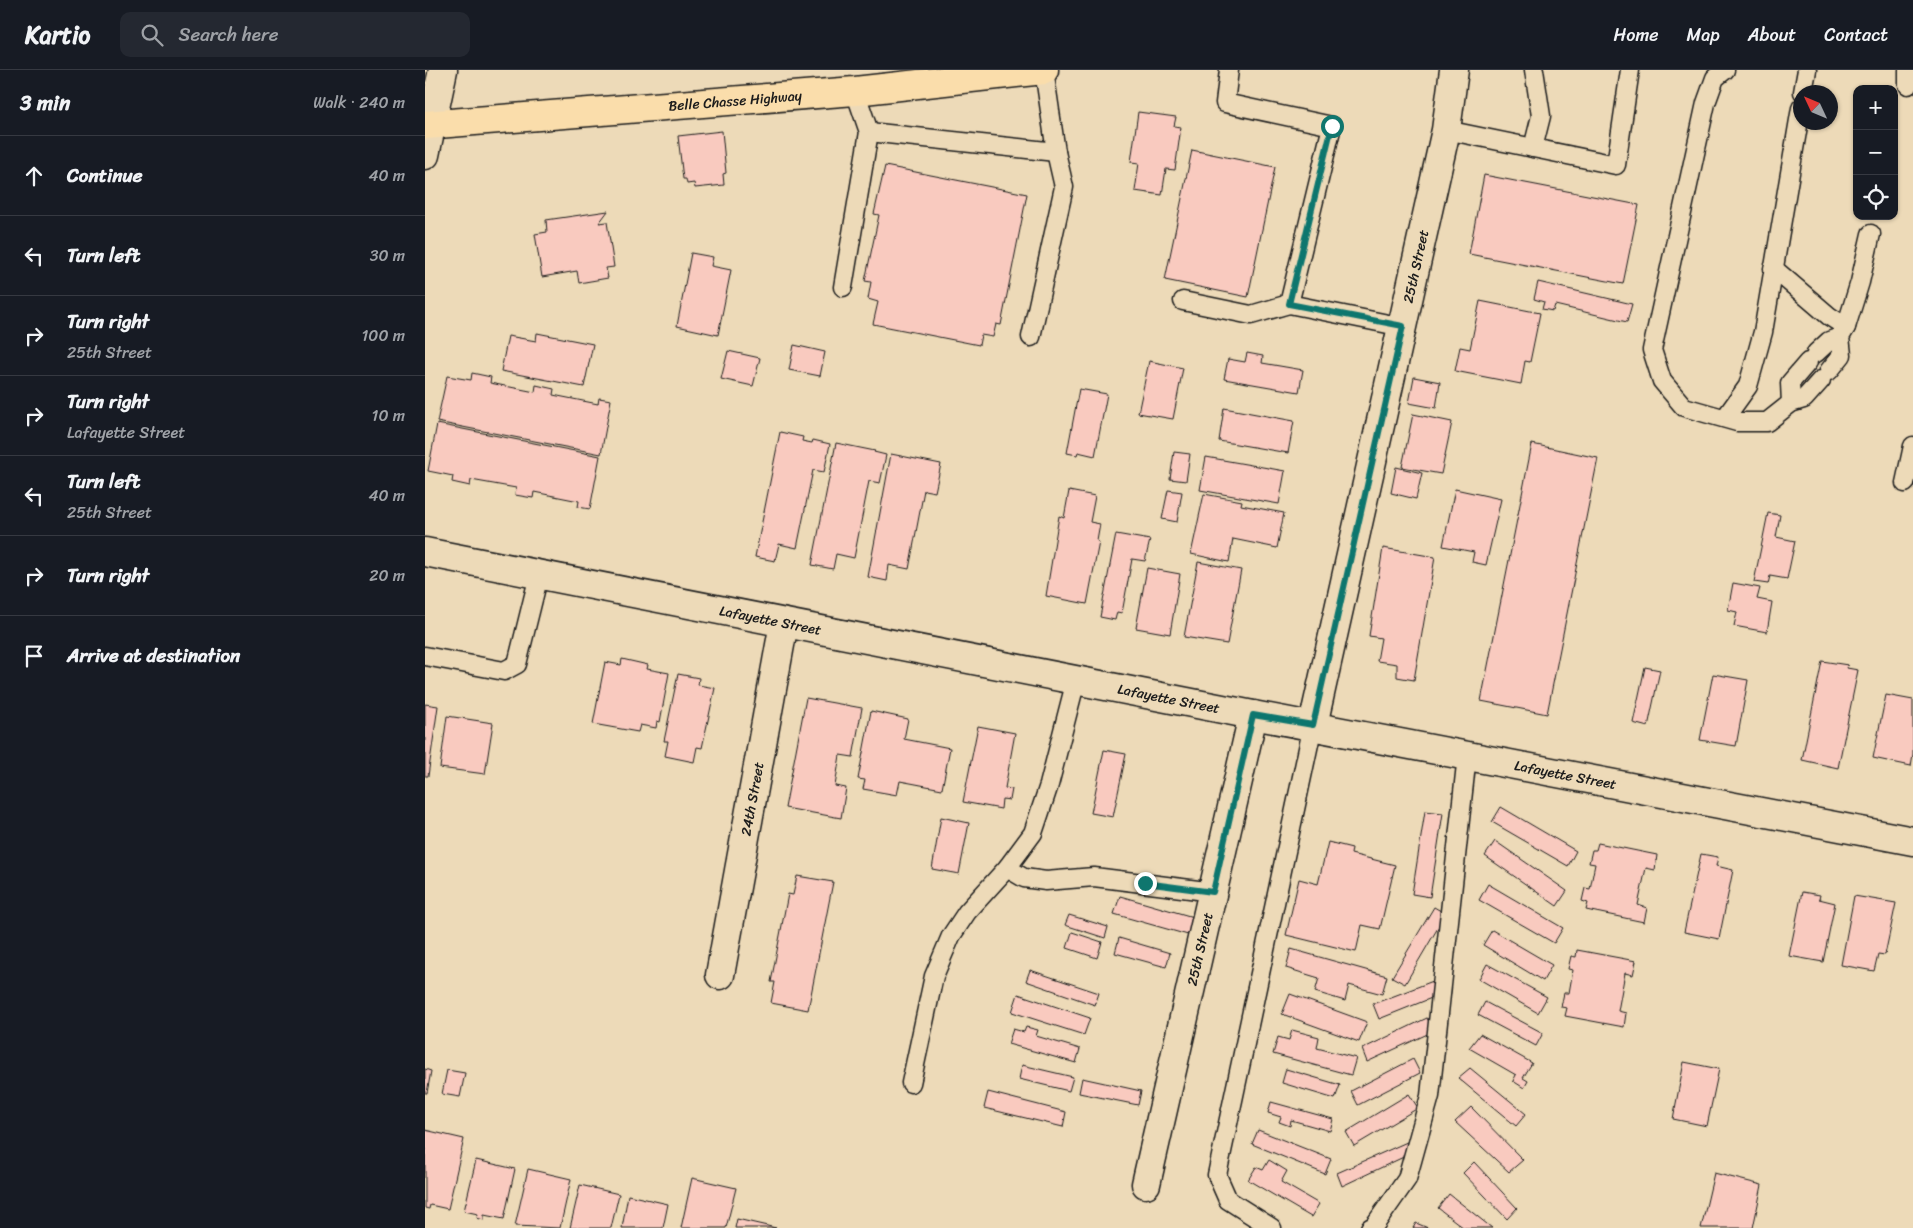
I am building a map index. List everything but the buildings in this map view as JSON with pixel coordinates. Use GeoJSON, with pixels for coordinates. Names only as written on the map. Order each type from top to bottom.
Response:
{"type":"FeatureCollection","features":[{"type":"Feature","properties":{"kind":"highway","name":"Belle Chasse Highway"},"geometry":{"type":"LineString","coordinates":[[428,125],[855,91],[1044,70]]}},
{"type":"Feature","properties":{"kind":"street"},"geometry":{"type":"LineString","coordinates":[[425,155],[428,125],[443,70]]}},
{"type":"Feature","properties":{"kind":"street","name":"25th Street"},"geometry":{"type":"LineString","coordinates":[[1313,725],[1446,130],[1455,70]]}},
{"type":"Feature","properties":{"kind":"street","name":"Lafayette Street"},"geometry":{"type":"LineString","coordinates":[[425,552],[1253,715],[1913,840]]}},
{"type":"Feature","properties":{"kind":"street","name":"24th Street"},"geometry":{"type":"LineString","coordinates":[[720,975],[784,623]]}},
{"type":"Feature","properties":{"kind":"street","name":"25th Street"},"geometry":{"type":"LineString","coordinates":[[1146,1184],[1253,715]]}},
{"type":"Feature","properties":{"kind":"lane"},"geometry":{"type":"LineString","coordinates":[[1031,337],[1065,187],[1056,152],[1044,70]]}},
{"type":"Feature","properties":{"kind":"lane"},"geometry":{"type":"LineString","coordinates":[[1229,70],[1225,103],[1332,126],[1289,304]]}},
{"type":"Feature","properties":{"kind":"lane"},"geometry":{"type":"LineString","coordinates":[[1533,148],[1541,116],[1534,70]]}},
{"type":"Feature","properties":{"kind":"lane"},"geometry":{"type":"LineString","coordinates":[[1446,130],[1616,165],[1630,70]]}},
{"type":"Feature","properties":{"kind":"lane"},"geometry":{"type":"LineString","coordinates":[[1725,70],[1715,78],[1705,103],[1652,350],[1662,381],[1684,407],[1737,422],[1767,422],[1791,403],[1804,398],[1842,355],[1843,332],[1860,282],[1871,234]]}},
{"type":"Feature","properties":{"kind":"lane"},"geometry":{"type":"LineString","coordinates":[[1804,85],[1807,70]]}},
{"type":"Feature","properties":{"kind":"lane"},"geometry":{"type":"LineString","coordinates":[[843,288],[869,132],[855,91]]}},
{"type":"Feature","properties":{"kind":"lane"},"geometry":{"type":"LineString","coordinates":[[1725,418],[1748,386],[1763,332],[1797,130]]}},
{"type":"Feature","properties":{"kind":"lane"},"geometry":{"type":"LineString","coordinates":[[869,132],[1056,152]]}},
{"type":"Feature","properties":{"kind":"lane"},"geometry":{"type":"LineString","coordinates":[[1773,268],[1829,316],[1843,332]]}},
{"type":"Feature","properties":{"kind":"lane"},"geometry":{"type":"LineString","coordinates":[[1183,301],[1251,315],[1289,304],[1403,326]]}},
{"type":"Feature","properties":{"kind":"lane"},"geometry":{"type":"LineString","coordinates":[[1791,403],[1790,383],[1812,357],[1829,341],[1843,332]]}},
{"type":"Feature","properties":{"kind":"lane"},"geometry":{"type":"LineString","coordinates":[[1905,483],[1913,446]]}},
{"type":"Feature","properties":{"kind":"lane"},"geometry":{"type":"LineString","coordinates":[[425,656],[504,671],[517,664],[539,575]]}},
{"type":"Feature","properties":{"kind":"lane"},"geometry":{"type":"LineString","coordinates":[[911,1083],[934,976],[947,944],[967,912],[1007,868],[1033,834],[1049,785],[1076,680]]}},
{"type":"Feature","properties":{"kind":"lane"},"geometry":{"type":"LineString","coordinates":[[1272,1228],[1228,1200],[1217,1175],[1313,725]]}},
{"type":"Feature","properties":{"kind":"lane"},"geometry":{"type":"LineString","coordinates":[[1370,1228],[1374,1226],[1407,1179],[1430,1096],[1467,755]]}},
{"type":"Feature","properties":{"kind":"lane"},"geometry":{"type":"LineString","coordinates":[[1007,868],[1024,878],[1046,881],[1094,877],[1213,892]]}},
{"type":"Feature","properties":{"kind":"route"},"geometry":{"type":"LineString","coordinates":[[1145,883],[1213,892],[1253,715],[1313,725],[1403,326],[1289,304],[1332,126]]}}]}
